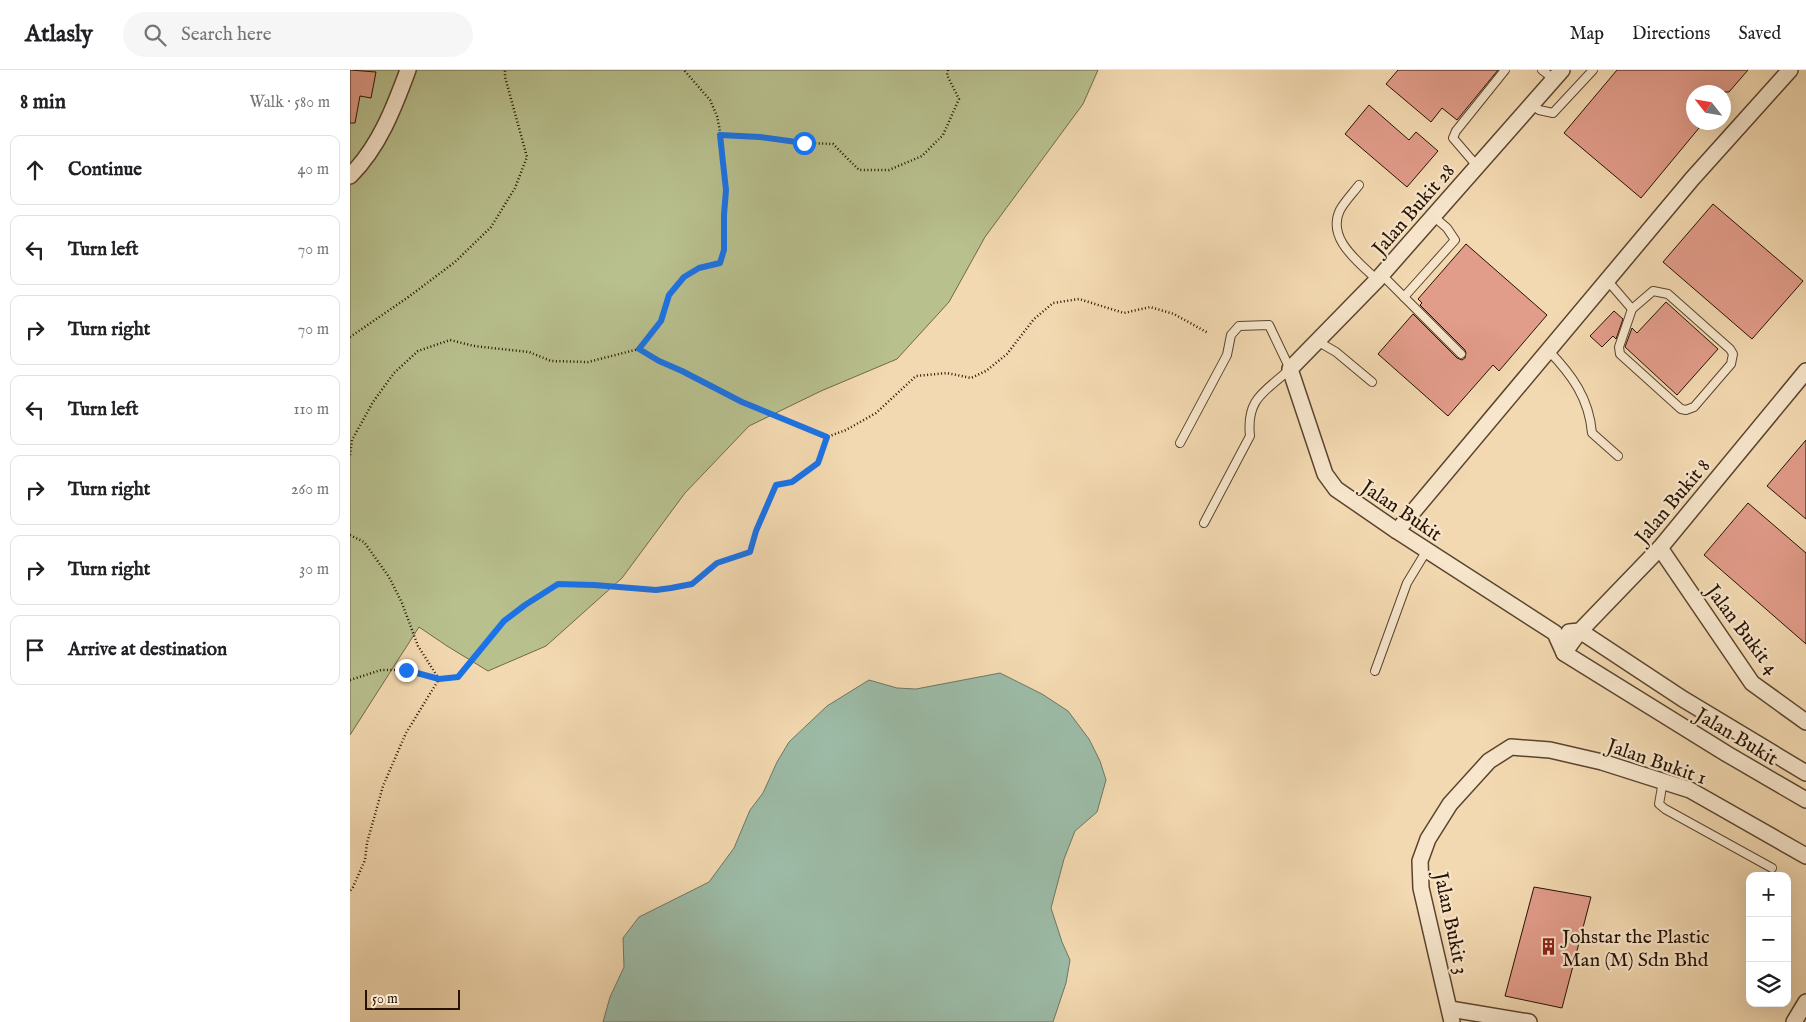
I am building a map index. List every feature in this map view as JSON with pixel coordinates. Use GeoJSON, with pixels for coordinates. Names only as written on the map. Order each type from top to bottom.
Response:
{"type":"FeatureCollection","features":[{"type":"Feature","properties":{"kind":"street"},"geometry":{"type":"LineString","coordinates":[[350,176],[360,167],[377,140],[392,112],[408,70]]}},
{"type":"Feature","properties":{"kind":"street"},"geometry":{"type":"LineString","coordinates":[[1397,531],[1692,179],[1790,70]]}},
{"type":"Feature","properties":{"kind":"street","name":"Jalan Bukit 28"},"geometry":{"type":"LineString","coordinates":[[1290,369],[1379,277],[1433,216],[1532,104],[1552,73]]}},
{"type":"Feature","properties":{"kind":"street","name":"Jalan Bukit"},"geometry":{"type":"LineString","coordinates":[[1290,369],[1325,474],[1336,489],[1397,531],[1556,633]]}},
{"type":"Feature","properties":{"kind":"street","name":"Jalan Bukit 8"},"geometry":{"type":"LineString","coordinates":[[1564,653],[1580,631],[1660,548],[1806,371]]}},
{"type":"Feature","properties":{"kind":"street","name":"Jalan Bukit 4"},"geometry":{"type":"LineString","coordinates":[[1660,548],[1752,683],[1804,718]]}},
{"type":"Feature","properties":{"kind":"street"},"geometry":{"type":"LineString","coordinates":[[1564,653],[1556,633],[1580,631]]}},
{"type":"Feature","properties":{"kind":"street","name":"Jalan Bukit"},"geometry":{"type":"LineString","coordinates":[[1580,631],[1683,700],[1806,773]]}},
{"type":"Feature","properties":{"kind":"street","name":"Jalan Bukit"},"geometry":{"type":"LineString","coordinates":[[1564,653],[1719,749],[1806,800]]}},
{"type":"Feature","properties":{"kind":"street","name":"Jalan Bukit 1"},"geometry":{"type":"LineString","coordinates":[[1511,747],[1550,750],[1602,762],[1690,790],[1806,856]]}},
{"type":"Feature","properties":{"kind":"street","name":"Jalan Bukit 3"},"geometry":{"type":"LineString","coordinates":[[1451,1015],[1421,888],[1420,861],[1428,839],[1450,804],[1489,761],[1511,747]]}},
{"type":"Feature","properties":{"kind":"street"},"geometry":{"type":"LineString","coordinates":[[1794,1022],[1806,1002]]}},
{"type":"Feature","properties":{"kind":"street"},"geometry":{"type":"LineString","coordinates":[[1451,1015],[1529,1022]]}},
{"type":"Feature","properties":{"kind":"lane"},"geometry":{"type":"LineString","coordinates":[[1477,166],[1453,138],[1456,131],[1505,70]]}},
{"type":"Feature","properties":{"kind":"lane"},"geometry":{"type":"LineString","coordinates":[[1532,104],[1540,110],[1552,112],[1593,70]]}},
{"type":"Feature","properties":{"kind":"lane"},"geometry":{"type":"LineString","coordinates":[[1359,185],[1340,211],[1336,231],[1344,246],[1404,297],[1461,354]]}},
{"type":"Feature","properties":{"kind":"lane"},"geometry":{"type":"LineString","coordinates":[[1404,297],[1455,240],[1433,216]]}},
{"type":"Feature","properties":{"kind":"lane"},"geometry":{"type":"LineString","coordinates":[[1607,280],[1632,308]]}},
{"type":"Feature","properties":{"kind":"lane"},"geometry":{"type":"LineString","coordinates":[[1653,291],[1668,294],[1730,349],[1732,354],[1731,364],[1694,407],[1686,410],[1681,409],[1620,354],[1619,347],[1632,308],[1653,291]]}},
{"type":"Feature","properties":{"kind":"lane"},"geometry":{"type":"LineString","coordinates":[[1180,443],[1227,355],[1231,335],[1239,326],[1269,325],[1290,369],[1260,395],[1250,410],[1250,436],[1204,523]]}},
{"type":"Feature","properties":{"kind":"lane"},"geometry":{"type":"LineString","coordinates":[[1317,341],[1336,352],[1372,382]]}},
{"type":"Feature","properties":{"kind":"lane"},"geometry":{"type":"LineString","coordinates":[[1548,350],[1561,364],[1583,395],[1591,417],[1592,434],[1618,456]]}},
{"type":"Feature","properties":{"kind":"lane"},"geometry":{"type":"LineString","coordinates":[[1375,671],[1407,583],[1427,550]]}},
{"type":"Feature","properties":{"kind":"lane"},"geometry":{"type":"LineString","coordinates":[[1663,781],[1659,804],[1664,809],[1772,868]]}},
{"type":"Feature","properties":{"kind":"path"},"geometry":{"type":"LineString","coordinates":[[350,337],[455,262],[491,227],[515,188],[527,157],[505,77],[505,70]]}},
{"type":"Feature","properties":{"kind":"path"},"geometry":{"type":"LineString","coordinates":[[350,455],[352,440],[373,402],[394,373],[418,351],[450,340],[474,346],[530,352],[551,360],[588,362],[639,349],[661,321],[669,295],[684,277],[699,268],[720,263],[724,250],[726,190],[720,135],[710,100],[684,70]]}},
{"type":"Feature","properties":{"kind":"path"},"geometry":{"type":"LineString","coordinates":[[720,135],[833,144],[859,170],[889,170],[922,156],[943,134],[959,99],[947,75],[948,70]]}},
{"type":"Feature","properties":{"kind":"path"},"geometry":{"type":"LineString","coordinates":[[639,349],[659,361],[742,402],[827,437],[846,430],[876,413],[916,376],[947,373],[971,378],[986,370],[1006,354],[1034,319],[1052,303],[1079,299],[1124,313],[1150,307],[1174,314],[1208,333]]}},
{"type":"Feature","properties":{"kind":"path"},"geometry":{"type":"LineString","coordinates":[[350,680],[381,670],[406,670],[439,679],[458,677],[504,621],[558,584],[656,590],[692,584],[717,563],[750,552],[756,531],[776,485],[792,482],[818,463],[827,437]]}},
{"type":"Feature","properties":{"kind":"path"},"geometry":{"type":"LineString","coordinates":[[350,535],[364,542],[389,577],[402,603],[418,646],[439,679]]}},
{"type":"Feature","properties":{"kind":"path"},"geometry":{"type":"LineString","coordinates":[[350,891],[354,887],[365,860],[367,844],[383,786],[406,733],[439,679]]}},
{"type":"Feature","properties":{"kind":"green space"},"geometry":{"type":"Polygon","coordinates":[[[350,70],[1098,70],[1083,104],[985,237],[949,302],[897,359],[821,391],[749,426],[685,493],[622,578],[546,646],[488,671],[419,627],[350,735],[350,70]]]}},
{"type":"Feature","properties":{"kind":"shaded area"},"geometry":{"type":"Polygon","coordinates":[[[1000,673],[1042,694],[1068,711],[1089,739],[1100,761],[1106,780],[1097,812],[1075,831],[1064,859],[1051,908],[1070,960],[1066,983],[1053,1022],[603,1022],[610,997],[624,967],[623,938],[639,917],[709,882],[734,848],[750,810],[763,793],[777,762],[789,742],[827,706],[869,680],[897,688],[916,689],[1000,673]]]}},
{"type":"Feature","properties":{"kind":"building"},"geometry":{"type":"Polygon","coordinates":[[[350,70],[376,72],[371,98],[360,96],[355,123],[350,123],[350,70]]]}},
{"type":"Feature","properties":{"kind":"building"},"geometry":{"type":"Polygon","coordinates":[[[1398,70],[1498,70],[1457,120],[1442,108],[1431,122],[1386,84],[1398,70]]]}},
{"type":"Feature","properties":{"kind":"building"},"geometry":{"type":"Polygon","coordinates":[[[1617,70],[1748,70],[1731,90],[1731,85],[1686,85],[1686,130],[1697,130],[1641,198],[1564,133],[1617,70]]]}},
{"type":"Feature","properties":{"kind":"building"},"geometry":{"type":"Polygon","coordinates":[[[1369,105],[1409,140],[1416,132],[1438,151],[1407,187],[1345,134],[1369,105]]]}},
{"type":"Feature","properties":{"kind":"building"},"geometry":{"type":"Polygon","coordinates":[[[1713,204],[1803,281],[1752,339],[1663,262],[1713,204]]]}},
{"type":"Feature","properties":{"kind":"building"},"geometry":{"type":"Polygon","coordinates":[[[1466,244],[1547,315],[1499,371],[1493,365],[1448,416],[1378,354],[1413,314],[1457,358],[1462,360],[1465,358],[1465,350],[1420,305],[1422,303],[1418,299],[1466,244]]]}},
{"type":"Feature","properties":{"kind":"building"},"geometry":{"type":"Polygon","coordinates":[[[1666,302],[1718,349],[1677,395],[1625,347],[1632,328],[1637,333],[1666,302]]]}},
{"type":"Feature","properties":{"kind":"building"},"geometry":{"type":"Polygon","coordinates":[[[1614,311],[1623,319],[1616,339],[1613,336],[1602,347],[1590,336],[1614,311]]]}},
{"type":"Feature","properties":{"kind":"building"},"geometry":{"type":"Polygon","coordinates":[[[1806,440],[1806,519],[1767,486],[1806,440]]]}},
{"type":"Feature","properties":{"kind":"building"},"geometry":{"type":"Polygon","coordinates":[[[1748,503],[1806,553],[1806,644],[1704,555],[1748,503]]]}},
{"type":"Feature","properties":{"kind":"building","name":"Johstar the Plastic Man (M) Sdn Bhd"},"geometry":{"type":"Polygon","coordinates":[[[1534,887],[1591,897],[1562,1008],[1505,996],[1534,887]]]}},
{"type":"Feature","properties":{"kind":"place","name":"Johstar the Plastic Man (M) Sdn Bhd"},"geometry":{"type":"Point","coordinates":[1548,947]}},
{"type":"Feature","properties":{"kind":"route"},"geometry":{"type":"LineString","coordinates":[[406,670],[439,679],[458,677],[504,621],[558,584],[656,590],[692,584],[717,563],[750,552],[756,531],[776,485],[792,482],[818,463],[827,437],[742,402],[659,361],[639,349],[661,321],[669,295],[684,277],[699,268],[720,263],[724,250],[726,190],[722,160],[723,146],[720,135],[760,137],[804,143]]}}]}
